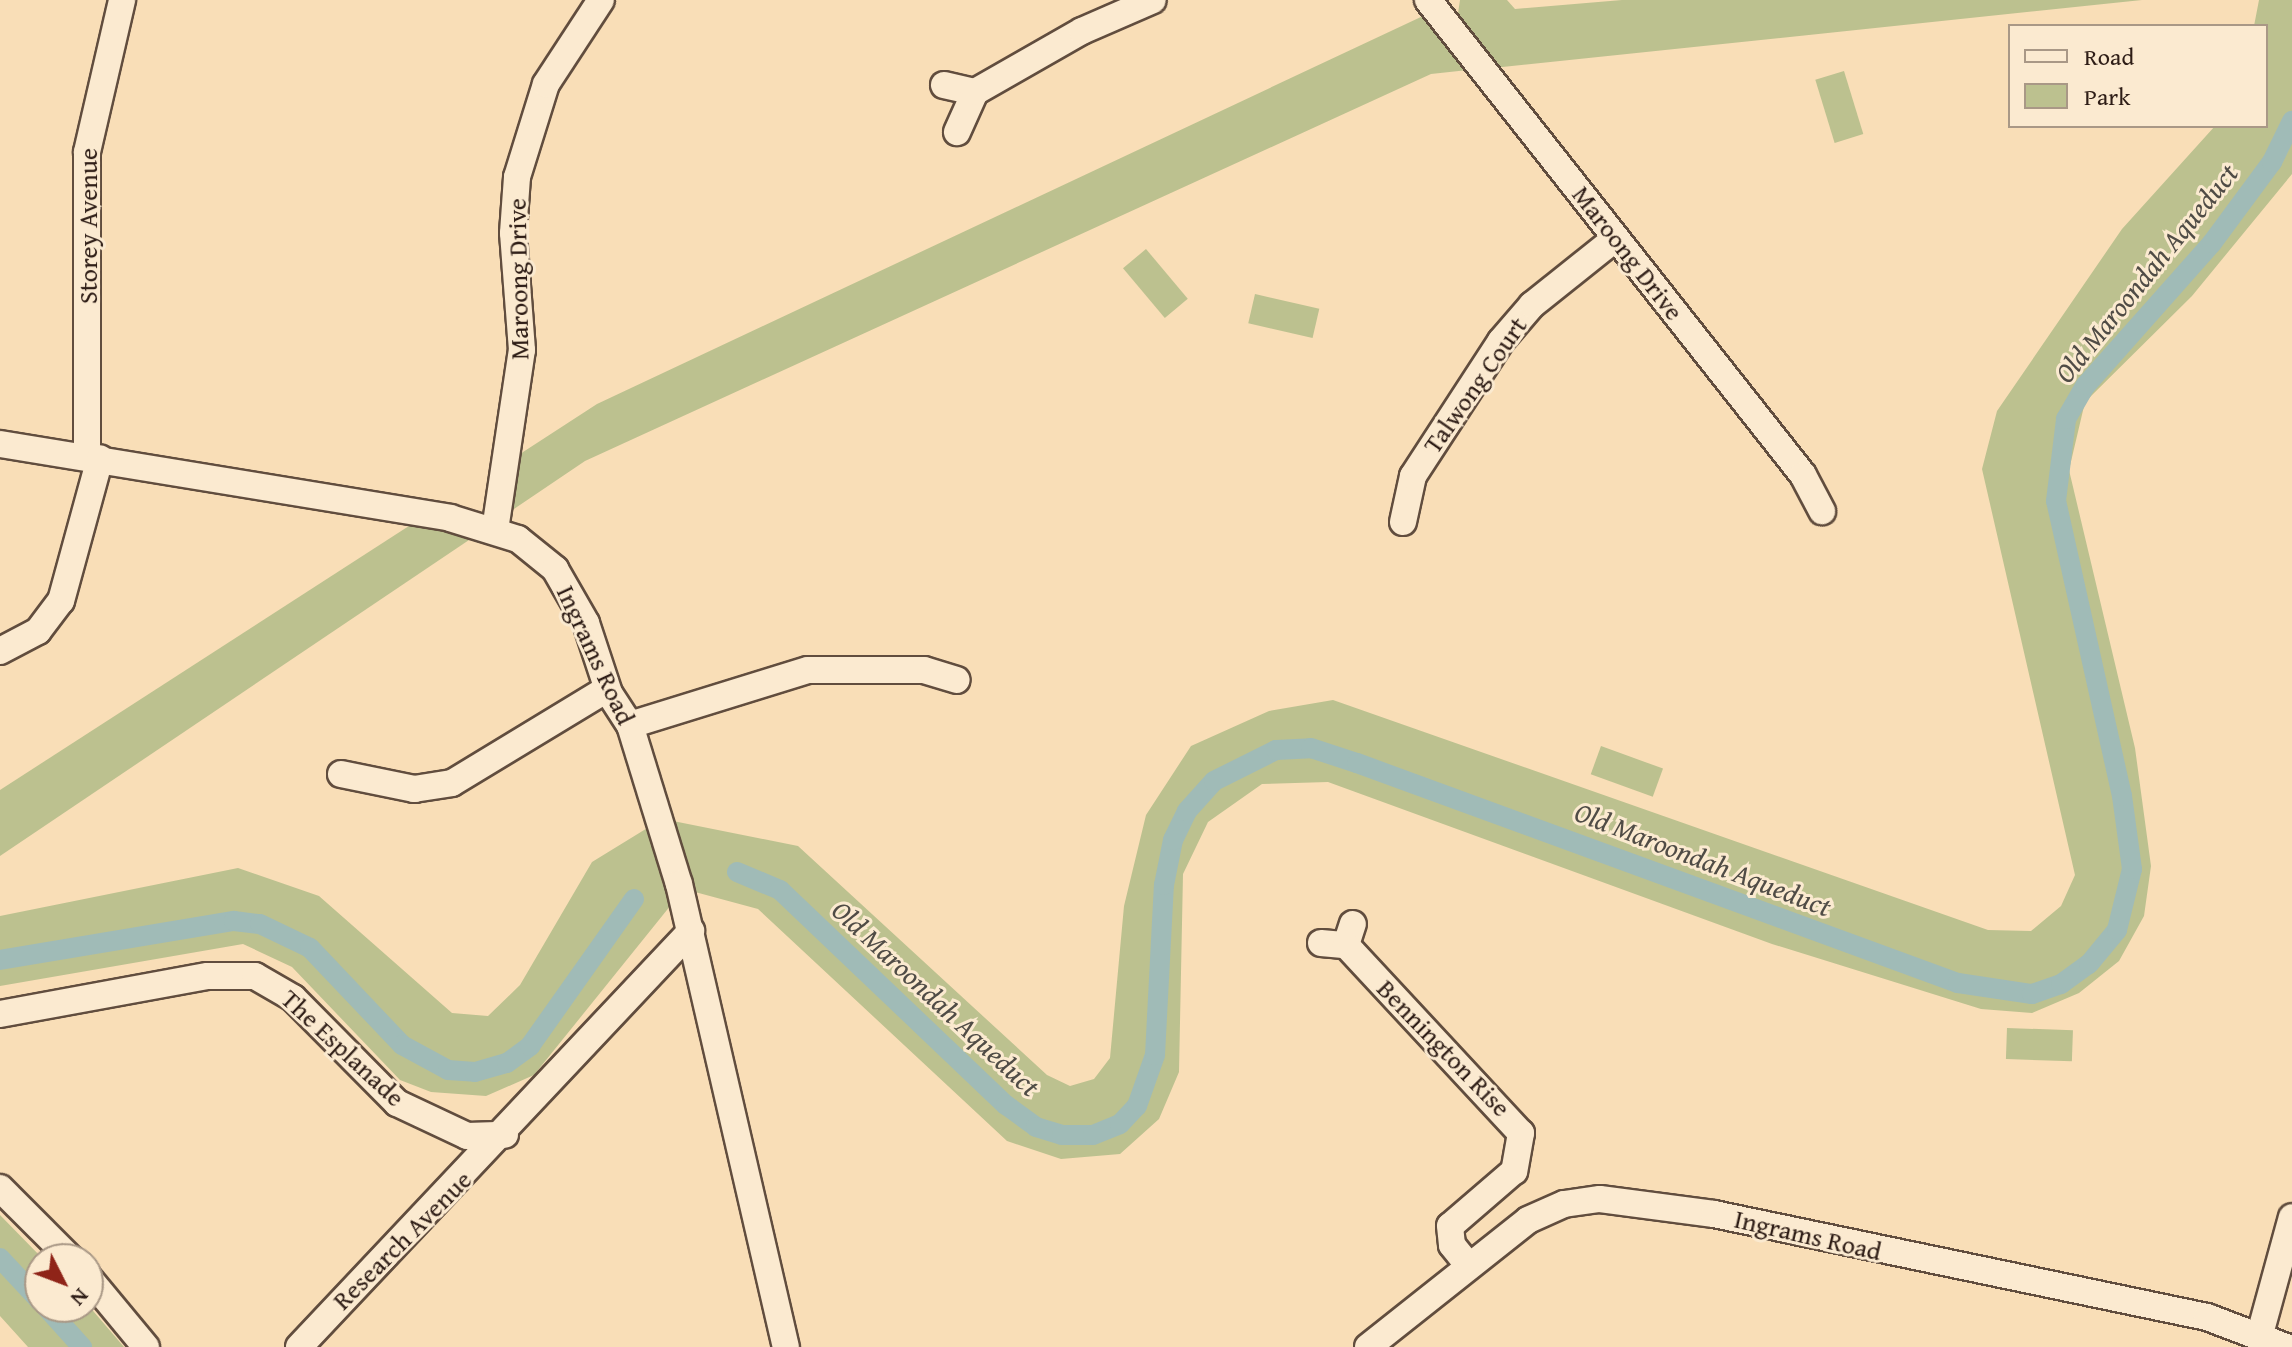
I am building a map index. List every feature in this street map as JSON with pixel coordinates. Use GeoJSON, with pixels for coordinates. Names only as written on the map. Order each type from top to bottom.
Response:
{"type":"FeatureCollection","features":[{"type":"Feature","properties":{"kind":"street","name":"Storey Avenue"},"geometry":{"type":"LineString","coordinates":[[0,651],[38,631],[61,601],[94,457],[87,141],[122,0]]}},
{"type":"Feature","properties":{"kind":"street","name":"Maroong Drive"},"geometry":{"type":"LineString","coordinates":[[495,530],[522,350],[513,233],[517,177],[546,84],[601,0]]}},
{"type":"Feature","properties":{"kind":"street"},"geometry":{"type":"LineString","coordinates":[[957,132],[975,92],[1082,31],[1153,0]]}},
{"type":"Feature","properties":{"kind":"street","name":"Maroong Drive"},"geometry":{"type":"LineString","coordinates":[[1437,3],[1616,238],[1803,475],[1822,511]]}},
{"type":"Feature","properties":{"kind":"street"},"geometry":{"type":"LineString","coordinates":[[944,85],[975,92]]}},
{"type":"Feature","properties":{"kind":"street","name":"Talwong Court"},"geometry":{"type":"LineString","coordinates":[[1403,522],[1413,476],[1511,327],[1616,238]]}},
{"type":"Feature","properties":{"kind":"street","name":"Ingrams Road"},"geometry":{"type":"LineString","coordinates":[[0,444],[340,496],[495,530],[528,544],[564,580],[592,636],[607,689],[630,725],[691,931],[786,1347]]}},
{"type":"Feature","properties":{"kind":"street"},"geometry":{"type":"LineString","coordinates":[[630,725],[808,670],[924,670],[957,680]]}},
{"type":"Feature","properties":{"kind":"street"},"geometry":{"type":"LineString","coordinates":[[341,774],[414,789],[452,783],[607,689]]}},
{"type":"Feature","properties":{"kind":"street"},"geometry":{"type":"LineString","coordinates":[[505,1135],[691,931]]}},
{"type":"Feature","properties":{"kind":"street","name":"Bennington Rise"},"geometry":{"type":"LineString","coordinates":[[1340,937],[1521,1133],[1514,1171],[1450,1226],[1452,1245],[1468,1265]]}},
{"type":"Feature","properties":{"kind":"street","name":"The Esplanade"},"geometry":{"type":"LineString","coordinates":[[0,1014],[208,976],[255,976],[293,998],[397,1103],[467,1136],[505,1135]]}},
{"type":"Feature","properties":{"kind":"street","name":"Research Avenue"},"geometry":{"type":"LineString","coordinates":[[299,1347],[505,1135]]}},
{"type":"Feature","properties":{"kind":"street"},"geometry":{"type":"LineString","coordinates":[[0,1188],[55,1243]]}},
{"type":"Feature","properties":{"kind":"street","name":"Ingrams Road"},"geometry":{"type":"LineString","coordinates":[[1368,1347],[1468,1265],[1540,1213],[1576,1201],[1610,1199],[1736,1218],[2207,1317],[2260,1334],[2286,1347]]}},
{"type":"Feature","properties":{"kind":"street"},"geometry":{"type":"LineString","coordinates":[[2260,1334],[2292,1217]]}},
{"type":"Feature","properties":{"kind":"street"},"geometry":{"type":"LineString","coordinates":[[104,1296],[146,1347]]}},
{"type":"Feature","properties":{"kind":"green space"},"geometry":{"type":"Polygon","coordinates":[[[1460,0],[1507,0],[1515,9],[1622,0],[2142,0],[1493,68],[1457,20],[1460,0]]]}},
{"type":"Feature","properties":{"kind":"green space"},"geometry":{"type":"Polygon","coordinates":[[[2259,0],[2292,0],[2292,174],[2192,296],[2085,402],[2069,470],[2135,748],[2151,866],[2144,916],[2119,961],[2079,993],[2032,1013],[1981,1009],[1772,944],[1328,782],[1262,784],[1208,822],[1183,874],[1179,1072],[1159,1119],[1120,1154],[1061,1159],[1007,1141],[758,909],[695,892],[673,821],[798,846],[1047,1075],[1070,1086],[1094,1079],[1110,1058],[1124,906],[1146,815],[1191,746],[1269,711],[1333,700],[1988,930],[2031,931],[2061,906],[2075,875],[1982,469],[1997,411],[2122,229],[2213,128],[2268,128],[2268,24],[2254,24],[2259,0]]]}},
{"type":"Feature","properties":{"kind":"green space"},"geometry":{"type":"Polygon","coordinates":[[[1423,16],[1468,70],[1431,74],[585,461],[511,511],[520,454],[597,404],[1423,16]]]}},
{"type":"Feature","properties":{"kind":"green space"},"geometry":{"type":"Polygon","coordinates":[[[1844,71],[1863,134],[1835,143],[1815,80],[1844,71]]]}},
{"type":"Feature","properties":{"kind":"green space"},"geometry":{"type":"Polygon","coordinates":[[[1146,249],[1188,299],[1165,318],[1123,268],[1146,249]]]}},
{"type":"Feature","properties":{"kind":"green space"},"geometry":{"type":"Polygon","coordinates":[[[1255,294],[1319,309],[1313,338],[1248,323],[1255,294]]]}},
{"type":"Feature","properties":{"kind":"green space"},"geometry":{"type":"Polygon","coordinates":[[[412,524],[472,538],[0,856],[0,790],[412,524]]]}},
{"type":"Feature","properties":{"kind":"green space"},"geometry":{"type":"Polygon","coordinates":[[[1601,746],[1663,769],[1653,797],[1591,774],[1601,746]]]}},
{"type":"Feature","properties":{"kind":"green space"},"geometry":{"type":"Polygon","coordinates":[[[649,827],[675,900],[534,1075],[486,1096],[431,1092],[400,1080],[292,967],[243,944],[0,986],[0,916],[238,868],[319,896],[452,1013],[488,1016],[520,985],[592,862],[649,827]]]}},
{"type":"Feature","properties":{"kind":"green space"},"geometry":{"type":"Polygon","coordinates":[[[2007,1028],[2073,1030],[2072,1061],[2006,1059],[2007,1028]]]}},
{"type":"Feature","properties":{"kind":"green space"},"geometry":{"type":"Polygon","coordinates":[[[0,1215],[27,1243],[24,1243],[24,1323],[103,1323],[124,1347],[28,1347],[0,1316],[0,1215]]]}},
{"type":"Feature","properties":{"kind":"waterway","name":"Old Maroondah Aqueduct"},"geometry":{"type":"LineString","coordinates":[[737,872],[780,890],[1006,1105],[1036,1127],[1062,1135],[1093,1135],[1120,1124],[1137,1106],[1155,1055],[1164,885],[1173,840],[1187,811],[1214,781],[1276,750],[1311,748],[1357,763],[1958,983],[2032,994],[2061,984],[2089,964],[2117,930],[2132,869],[2122,796],[2056,501],[2066,419],[2086,385],[2212,243],[2272,162],[2292,121]]}},
{"type":"Feature","properties":{"kind":"waterway","name":"Old Maroondah Aqueduct"},"geometry":{"type":"LineString","coordinates":[[0,960],[234,921],[260,924],[310,948],[402,1045],[448,1070],[475,1072],[507,1063],[530,1046],[634,899]]}},
{"type":"Feature","properties":{"kind":"waterway","name":"Old Maroondah Aqueduct"},"geometry":{"type":"LineString","coordinates":[[0,1258],[24,1284]]}},
{"type":"Feature","properties":{"kind":"waterway","name":"Old Maroondah Aqueduct"},"geometry":{"type":"LineString","coordinates":[[60,1323],[82,1347]]}}]}
